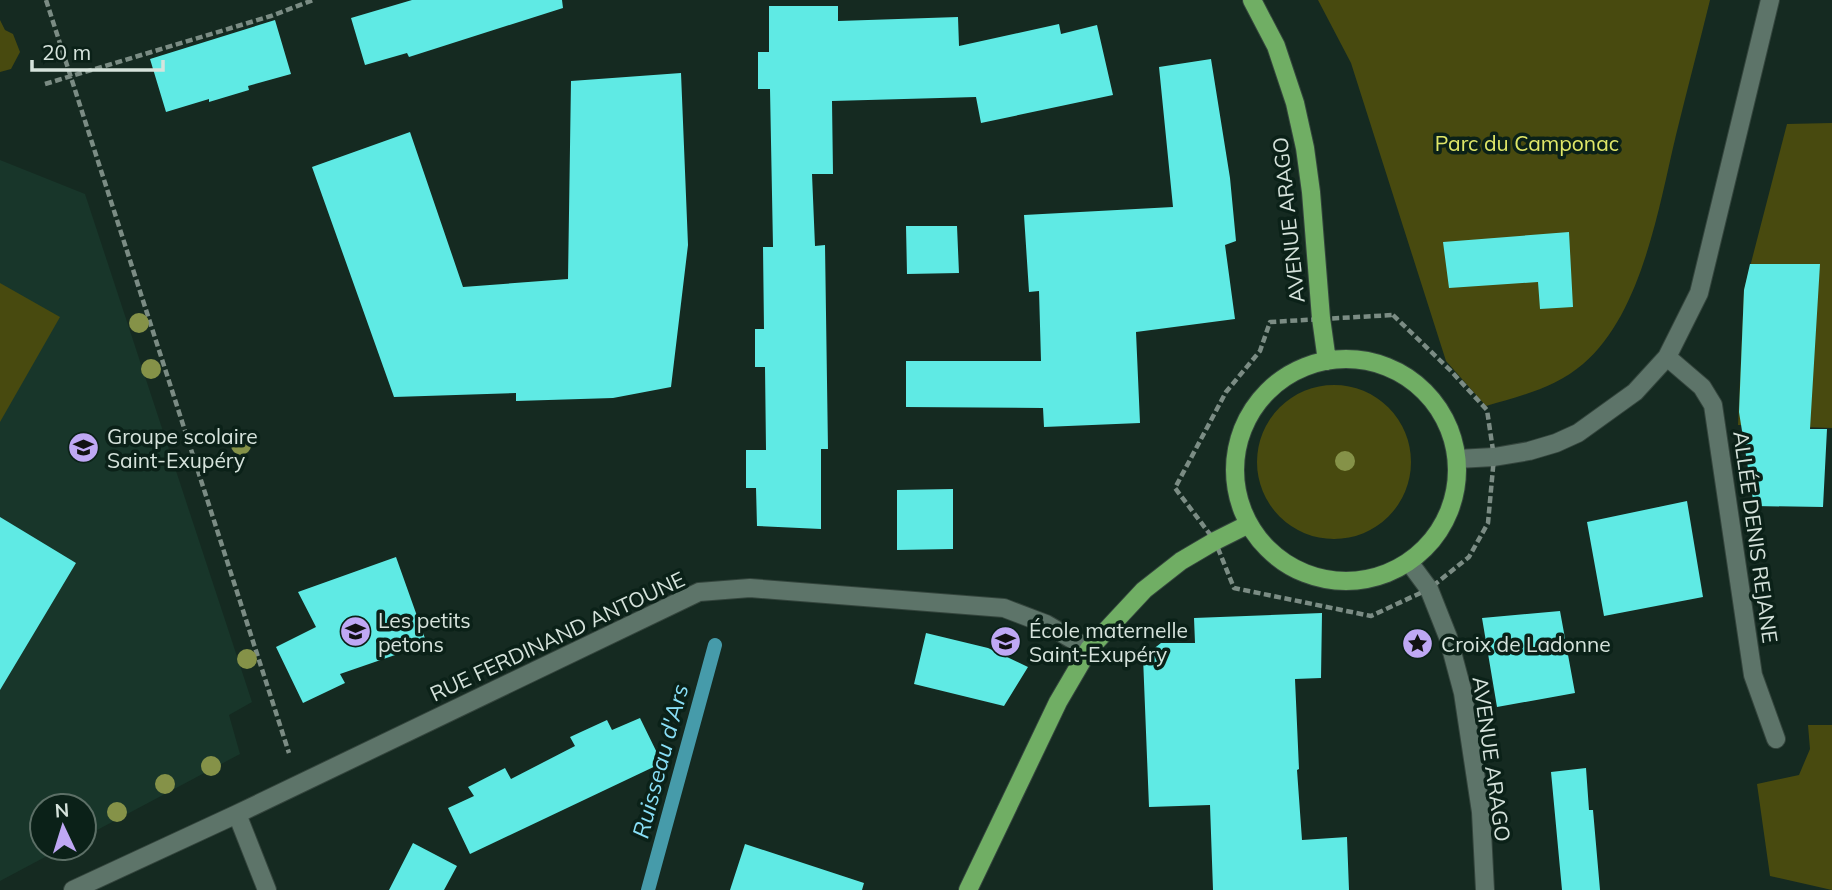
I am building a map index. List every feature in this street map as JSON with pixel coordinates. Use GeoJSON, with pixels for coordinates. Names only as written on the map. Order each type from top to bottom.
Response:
{"type":"FeatureCollection","features":[{"type":"Feature","properties":{"kind":"main road","name":"AVENUE ARAGO"},"geometry":{"type":"LineString","coordinates":[[1252,0],[1276,47],[1295,103],[1306,148],[1326,360]]}},
{"type":"Feature","properties":{"kind":"main road"},"geometry":{"type":"LineString","coordinates":[[1326,360],[1363,360],[1398,372],[1427,394],[1447,424],[1457,459],[1457,483],[1452,506],[1441,528],[1427,546],[1409,562],[1388,573],[1366,579],[1343,581],[1320,578],[1298,571],[1279,559],[1262,543],[1249,524],[1237,492],[1236,456],[1245,423],[1265,393],[1293,372],[1326,360]]}},
{"type":"Feature","properties":{"kind":"main road"},"geometry":{"type":"LineString","coordinates":[[968,890],[1058,702],[1089,649],[1144,590],[1181,561],[1249,524]]}},
{"type":"Feature","properties":{"kind":"street"},"geometry":{"type":"LineString","coordinates":[[1457,459],[1529,451],[1578,433],[1635,392],[1667,356],[1699,293],[1770,0]]}},
{"type":"Feature","properties":{"kind":"street","name":"ALLÉE DENIS REJANE"},"geometry":{"type":"LineString","coordinates":[[1667,356],[1702,387],[1713,405],[1753,675],[1776,739]]}},
{"type":"Feature","properties":{"kind":"street","name":"AVENUE ARAGO"},"geometry":{"type":"LineString","coordinates":[[1409,562],[1429,589],[1448,637],[1463,694],[1481,812],[1485,890]]}},
{"type":"Feature","properties":{"kind":"street","name":"RUE FERDINAND ANTOUNE"},"geometry":{"type":"LineString","coordinates":[[73,890],[699,592],[750,588],[1004,608],[1046,624],[1089,649]]}},
{"type":"Feature","properties":{"kind":"street"},"geometry":{"type":"LineString","coordinates":[[237,814],[267,890]]}},
{"type":"Feature","properties":{"kind":"path"},"geometry":{"type":"LineString","coordinates":[[46,0],[299,784]]}},
{"type":"Feature","properties":{"kind":"path"},"geometry":{"type":"LineString","coordinates":[[45,84],[271,16],[313,0]]}},
{"type":"Feature","properties":{"kind":"path"},"geometry":{"type":"LineString","coordinates":[[1393,315],[1487,410],[1494,457],[1488,523],[1469,557],[1429,589],[1371,615],[1234,588],[1215,541],[1175,488],[1226,392],[1260,351],[1270,322],[1321,318],[1393,315]]}},
{"type":"Feature","properties":{"kind":"shaded area","name":"Groupe scolaire Saint-Exupéry"},"geometry":{"type":"Polygon","coordinates":[[[0,160],[85,194],[252,702],[229,715],[240,754],[98,830],[98,792],[28,792],[28,862],[36,862],[0,881],[0,160]]]}},
{"type":"Feature","properties":{"kind":"green space","name":"Parc du Camponac"},"geometry":{"type":"Polygon","coordinates":[[[1318,0],[1710,0],[1655,225],[1634,288],[1603,343],[1572,372],[1537,390],[1486,406],[1446,361],[1351,63],[1318,0]]]}},
{"type":"Feature","properties":{"kind":"green space"},"geometry":{"type":"Polygon","coordinates":[[[0,20],[5,30],[13,34],[20,52],[11,69],[0,72],[0,20]]]}},
{"type":"Feature","properties":{"kind":"green space"},"geometry":{"type":"Polygon","coordinates":[[[1832,123],[1832,428],[1738,425],[1744,290],[1787,124],[1832,123]]]}},
{"type":"Feature","properties":{"kind":"green space"},"geometry":{"type":"Polygon","coordinates":[[[0,283],[60,317],[0,422],[0,283]]]}},
{"type":"Feature","properties":{"kind":"green space"},"geometry":{"type":"Polygon","coordinates":[[[1334,385],[1364,391],[1389,407],[1405,432],[1411,462],[1405,492],[1389,517],[1364,533],[1334,539],[1304,533],[1279,517],[1263,492],[1257,462],[1263,432],[1279,407],[1304,391],[1334,385]]]}},
{"type":"Feature","properties":{"kind":"green space"},"geometry":{"type":"Polygon","coordinates":[[[1808,725],[1832,725],[1832,890],[1770,876],[1757,784],[1799,775],[1810,749],[1808,725]]]}},
{"type":"Feature","properties":{"kind":"building"},"geometry":{"type":"Polygon","coordinates":[[[412,0],[562,0],[563,8],[409,57],[407,53],[365,65],[351,18],[412,0]]]}},
{"type":"Feature","properties":{"kind":"building"},"geometry":{"type":"Polygon","coordinates":[[[769,6],[838,6],[838,21],[958,17],[959,46],[1059,24],[1061,34],[1097,25],[1113,95],[981,123],[976,97],[832,101],[833,174],[812,174],[815,246],[825,245],[828,449],[821,449],[821,529],[757,526],[756,488],[746,488],[746,450],[766,450],[765,367],[755,367],[755,329],[764,329],[763,247],[773,247],[770,89],[758,89],[758,52],[769,52],[769,6]]]}},
{"type":"Feature","properties":{"kind":"building"},"geometry":{"type":"Polygon","coordinates":[[[275,20],[291,74],[248,86],[249,90],[166,112],[150,59],[275,20]]]}},
{"type":"Feature","properties":{"kind":"building"},"geometry":{"type":"Polygon","coordinates":[[[1211,59],[1230,178],[1236,241],[1225,245],[1235,319],[1136,332],[1140,423],[1044,427],[1043,408],[906,407],[906,361],[1041,361],[1039,291],[1029,292],[1024,215],[1173,207],[1159,67],[1211,59]]]}},
{"type":"Feature","properties":{"kind":"building"},"geometry":{"type":"Polygon","coordinates":[[[681,73],[688,245],[671,387],[613,398],[516,401],[516,393],[394,397],[312,167],[410,132],[463,287],[568,279],[571,81],[681,73]]]}},
{"type":"Feature","properties":{"kind":"building"},"geometry":{"type":"Polygon","coordinates":[[[906,226],[957,226],[959,273],[907,274],[906,226]]]}},
{"type":"Feature","properties":{"kind":"building"},"geometry":{"type":"Polygon","coordinates":[[[1569,232],[1573,307],[1540,309],[1538,282],[1449,288],[1443,242],[1569,232]]]}},
{"type":"Feature","properties":{"kind":"building"},"geometry":{"type":"Polygon","coordinates":[[[1750,264],[1820,264],[1810,429],[1827,429],[1823,507],[1754,506],[1739,412],[1744,290],[1750,264]]]}},
{"type":"Feature","properties":{"kind":"building"},"geometry":{"type":"Polygon","coordinates":[[[953,489],[953,549],[897,550],[897,490],[953,489]]]}},
{"type":"Feature","properties":{"kind":"building"},"geometry":{"type":"Polygon","coordinates":[[[1687,501],[1703,597],[1604,616],[1587,522],[1687,501]]]}},
{"type":"Feature","properties":{"kind":"building"},"geometry":{"type":"Polygon","coordinates":[[[0,517],[76,563],[0,690],[0,517]]]}},
{"type":"Feature","properties":{"kind":"building"},"geometry":{"type":"Polygon","coordinates":[[[396,557],[427,644],[340,674],[345,683],[303,703],[276,647],[316,627],[298,592],[396,557]]]}},
{"type":"Feature","properties":{"kind":"building"},"geometry":{"type":"Polygon","coordinates":[[[1560,611],[1575,693],[1497,707],[1482,618],[1560,611]]]}},
{"type":"Feature","properties":{"kind":"building"},"geometry":{"type":"Polygon","coordinates":[[[1322,613],[1321,678],[1295,679],[1302,840],[1347,837],[1349,890],[1213,890],[1210,805],[1149,807],[1143,657],[1161,643],[1195,643],[1194,618],[1322,613]]]}},
{"type":"Feature","properties":{"kind":"building"},"geometry":{"type":"Polygon","coordinates":[[[926,633],[988,648],[1028,667],[1004,706],[914,684],[926,633]]]}},
{"type":"Feature","properties":{"kind":"building"},"geometry":{"type":"Polygon","coordinates":[[[640,718],[662,763],[470,854],[448,808],[474,796],[468,787],[505,768],[511,779],[575,746],[570,737],[607,720],[612,730],[640,718]]]}},
{"type":"Feature","properties":{"kind":"building"},"geometry":{"type":"Polygon","coordinates":[[[1586,768],[1589,810],[1593,810],[1600,890],[1562,890],[1551,772],[1586,768]]]}},
{"type":"Feature","properties":{"kind":"building"},"geometry":{"type":"Polygon","coordinates":[[[413,843],[457,866],[444,890],[389,890],[413,843]]]}},
{"type":"Feature","properties":{"kind":"building"},"geometry":{"type":"Polygon","coordinates":[[[745,844],[864,883],[862,890],[730,890],[745,844]]]}},
{"type":"Feature","properties":{"kind":"waterway","name":"Ruisseau d'Ars"},"geometry":{"type":"LineString","coordinates":[[648,890],[715,645]]}},
{"type":"Feature","properties":{"kind":"place","name":"Groupe scolaire Saint-Exupéry"},"geometry":{"type":"Point","coordinates":[84,448]}},
{"type":"Feature","properties":{"kind":"place","name":"Les petits petons"},"geometry":{"type":"Point","coordinates":[355,632]}},
{"type":"Feature","properties":{"kind":"place","name":"École maternelle Saint-Exupéry"},"geometry":{"type":"Point","coordinates":[1006,642]}},
{"type":"Feature","properties":{"kind":"place","name":"Croix de Ladonne"},"geometry":{"type":"Point","coordinates":[1418,644]}}]}
